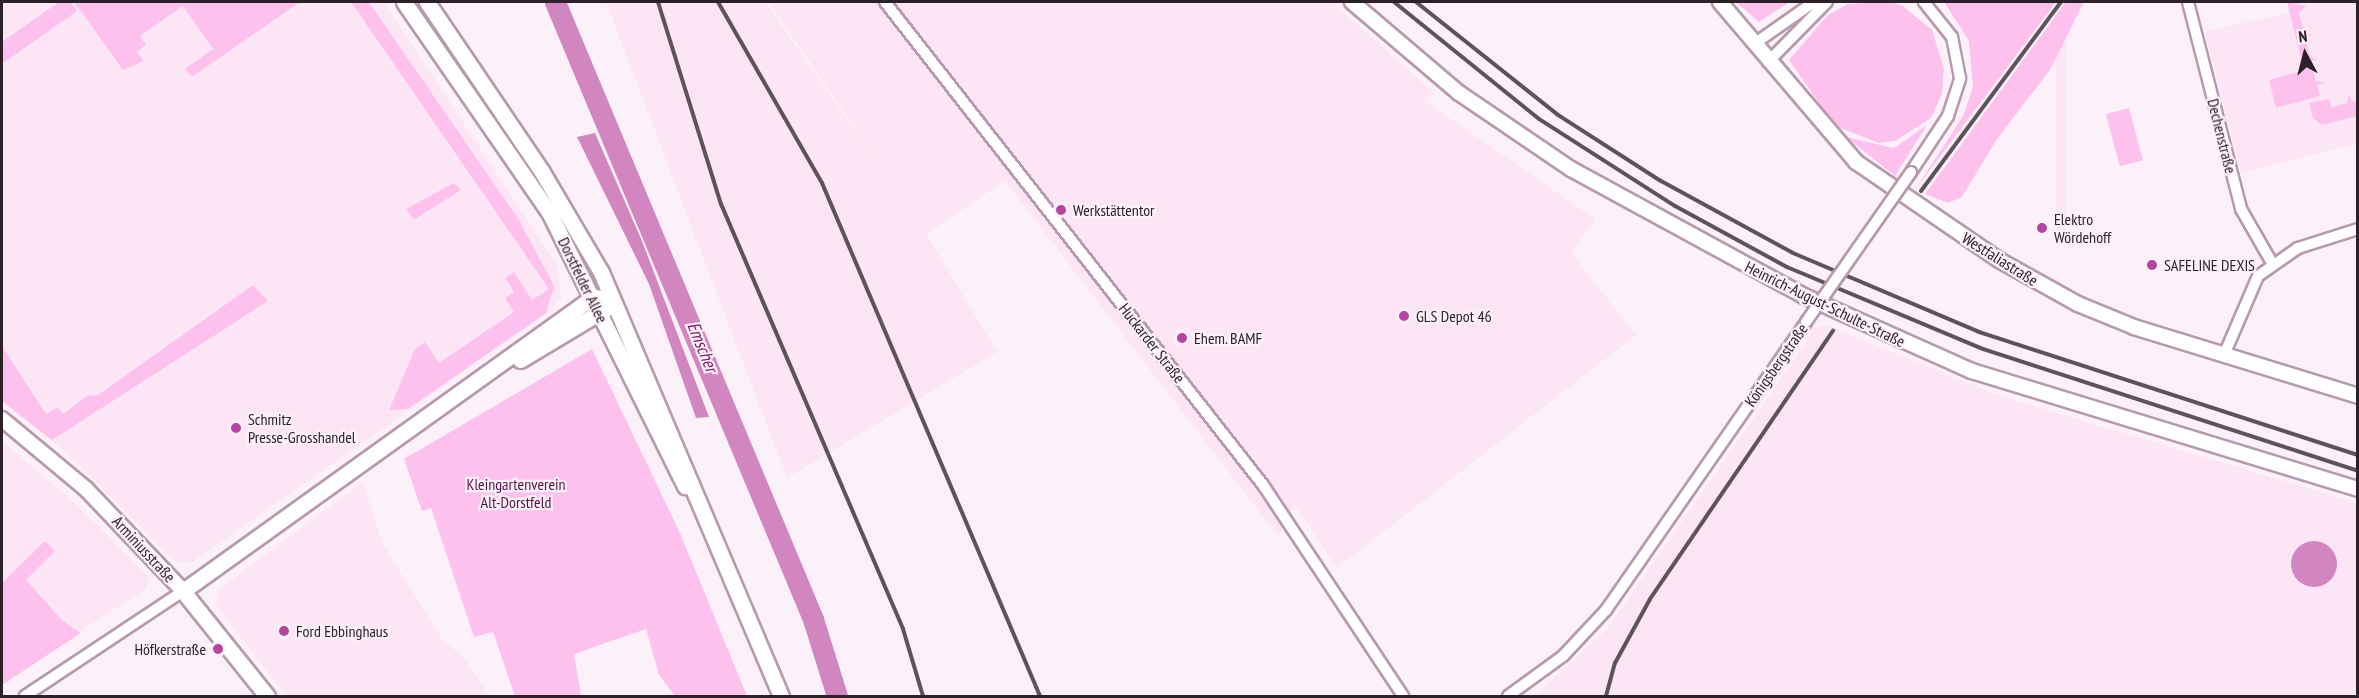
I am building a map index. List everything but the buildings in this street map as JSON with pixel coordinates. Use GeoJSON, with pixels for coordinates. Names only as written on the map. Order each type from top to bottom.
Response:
{"type":"FeatureCollection","features":[{"type":"Feature","properties":{"kind":"main road","name":"Dorstfelder Allee"},"geometry":{"type":"LineString","coordinates":[[404,2],[530,182],[593,297],[733,576]]}},
{"type":"Feature","properties":{"kind":"main road","name":"Dorstfelder Allee"},"geometry":{"type":"LineString","coordinates":[[427,2],[560,200],[614,298],[733,576],[781,696]]}},
{"type":"Feature","properties":{"kind":"main road"},"geometry":{"type":"LineString","coordinates":[[183,591],[495,370],[593,297],[614,298]]}},
{"type":"Feature","properties":{"kind":"main road"},"geometry":{"type":"LineString","coordinates":[[495,370],[602,316],[614,298]]}},
{"type":"Feature","properties":{"kind":"main road","name":"Arminiusstraße"},"geometry":{"type":"LineString","coordinates":[[183,591],[267,696]]}},
{"type":"Feature","properties":{"kind":"street","name":"Huckarder Straße"},"geometry":{"type":"LineString","coordinates":[[885,2],[1268,492],[1403,696]]}},
{"type":"Feature","properties":{"kind":"street","name":"Heinrich-August-Schulte-Straße"},"geometry":{"type":"LineString","coordinates":[[1352,2],[1459,93],[1570,169],[1847,317],[1972,371],[2358,489]]}},
{"type":"Feature","properties":{"kind":"street","name":"Westfaliastraße"},"geometry":{"type":"LineString","coordinates":[[1720,2],[1768,62],[1856,162],[1999,260],[2103,315],[2358,396]]}},
{"type":"Feature","properties":{"kind":"street"},"geometry":{"type":"LineString","coordinates":[[1754,44],[1814,2]]}},
{"type":"Feature","properties":{"kind":"street"},"geometry":{"type":"LineString","coordinates":[[1768,62],[1827,2]]}},
{"type":"Feature","properties":{"kind":"street","name":"Königsbergstraße"},"geometry":{"type":"LineString","coordinates":[[1508,696],[1563,656],[1606,610],[1948,116],[1960,78],[1952,37],[1924,2]]}},
{"type":"Feature","properties":{"kind":"street","name":"Dechenstraße"},"geometry":{"type":"LineString","coordinates":[[2188,2],[2241,209],[2272,263]]}},
{"type":"Feature","properties":{"kind":"street"},"geometry":{"type":"LineString","coordinates":[[2224,355],[2248,290],[2272,263],[2298,248],[2358,229]]}},
{"type":"Feature","properties":{"kind":"street","name":"Arminiusstraße"},"geometry":{"type":"LineString","coordinates":[[2,419],[86,489],[183,591]]}},
{"type":"Feature","properties":{"kind":"street"},"geometry":{"type":"LineString","coordinates":[[25,696],[183,591]]}},
{"type":"Feature","properties":{"kind":"shaded area"},"geometry":{"type":"Polygon","coordinates":[[[2,2],[384,2],[557,265],[561,298],[548,313],[192,562],[174,561],[67,453],[2,402],[2,2]]]}},
{"type":"Feature","properties":{"kind":"shaded area"},"geometry":{"type":"Polygon","coordinates":[[[606,2],[765,2],[896,189],[769,2],[1332,2],[1434,93],[1425,101],[1595,219],[1571,253],[1636,335],[1337,568],[1295,504],[1278,536],[1005,181],[926,234],[997,352],[787,478],[606,2]]]}},
{"type":"Feature","properties":{"kind":"shaded area"},"geometry":{"type":"Polygon","coordinates":[[[2056,2],[2066,2],[2066,234],[2056,234],[2056,2]]]}},
{"type":"Feature","properties":{"kind":"shaded area"},"geometry":{"type":"Polygon","coordinates":[[[2292,2],[2357,2],[2357,143],[2241,173],[2205,32],[2294,11],[2292,2]]]}},
{"type":"Feature","properties":{"kind":"shaded area"},"geometry":{"type":"Polygon","coordinates":[[[595,133],[642,241],[709,417],[696,418],[649,284],[577,137],[595,133]]]}},
{"type":"Feature","properties":{"kind":"shaded area"},"geometry":{"type":"Polygon","coordinates":[[[1829,326],[1995,394],[2357,503],[2357,696],[1535,696],[1608,628],[1810,337],[1811,327],[1829,326]]]}},
{"type":"Feature","properties":{"kind":"shaded area"},"geometry":{"type":"Polygon","coordinates":[[[2,441],[75,503],[149,577],[146,589],[2,681],[2,441]]]}},
{"type":"Feature","properties":{"kind":"shaded area"},"geometry":{"type":"Polygon","coordinates":[[[363,482],[383,544],[442,639],[465,659],[489,696],[286,696],[216,605],[219,589],[363,482]]]}},
{"type":"Feature","properties":{"kind":"shaded area"},"geometry":{"type":"Polygon","coordinates":[[[2314,541],[2323,542],[2330,548],[2336,555],[2336,573],[2330,580],[2323,586],[2314,587],[2305,586],[2298,580],[2292,573],[2291,564],[2292,555],[2298,548],[2305,542],[2314,541]]]}},
{"type":"Feature","properties":{"kind":"green space"},"geometry":{"type":"Polygon","coordinates":[[[59,2],[70,2],[77,11],[2,64],[2,42],[59,2]]]}},
{"type":"Feature","properties":{"kind":"green space"},"geometry":{"type":"Polygon","coordinates":[[[74,2],[300,2],[192,77],[185,69],[213,49],[183,6],[140,36],[146,45],[137,52],[144,61],[123,70],[74,2]]]}},
{"type":"Feature","properties":{"kind":"green space"},"geometry":{"type":"Polygon","coordinates":[[[351,2],[369,2],[519,220],[554,286],[546,313],[408,409],[389,410],[415,349],[425,342],[439,363],[514,312],[505,298],[514,292],[505,278],[514,272],[532,300],[549,289],[351,2]]]}},
{"type":"Feature","properties":{"kind":"green space"},"geometry":{"type":"Polygon","coordinates":[[[1736,2],[1790,2],[1759,22],[1736,2]]]}},
{"type":"Feature","properties":{"kind":"green space"},"geometry":{"type":"Polygon","coordinates":[[[1890,2],[1903,6],[1932,30],[1944,69],[1942,94],[1931,118],[1895,141],[1879,143],[1835,126],[1789,60],[1828,15],[1848,4],[1890,2]]]}},
{"type":"Feature","properties":{"kind":"green space"},"geometry":{"type":"Polygon","coordinates":[[[1944,2],[2056,2],[1915,190],[1963,116],[1973,87],[1969,41],[1944,2]]]}},
{"type":"Feature","properties":{"kind":"green space"},"geometry":{"type":"Polygon","coordinates":[[[2066,2],[2084,2],[2050,70],[1997,139],[1962,197],[1948,203],[1925,194],[2066,2]]]}},
{"type":"Feature","properties":{"kind":"green space"},"geometry":{"type":"Polygon","coordinates":[[[2287,2],[2306,6],[2299,13],[2304,32],[2313,35],[2305,37],[2310,57],[2319,59],[2311,61],[2316,81],[2325,83],[2317,85],[2320,96],[2276,108],[2269,80],[2304,70],[2287,2]]]}},
{"type":"Feature","properties":{"kind":"green space"},"geometry":{"type":"Polygon","coordinates":[[[2349,94],[2352,102],[2357,101],[2357,116],[2322,125],[2313,118],[2309,103],[2329,99],[2332,107],[2347,103],[2349,94]]]}},
{"type":"Feature","properties":{"kind":"green space"},"geometry":{"type":"Polygon","coordinates":[[[2129,108],[2143,160],[2120,166],[2106,114],[2129,108]]]}},
{"type":"Feature","properties":{"kind":"green space"},"geometry":{"type":"Polygon","coordinates":[[[1927,125],[1895,176],[1846,137],[1894,148],[1927,125]]]}},
{"type":"Feature","properties":{"kind":"green space"},"geometry":{"type":"Polygon","coordinates":[[[454,183],[461,190],[414,220],[406,209],[454,183]]]}},
{"type":"Feature","properties":{"kind":"green space"},"geometry":{"type":"Polygon","coordinates":[[[253,285],[268,301],[52,440],[2,401],[2,346],[46,414],[58,407],[63,414],[87,396],[98,395],[253,285]]]}},
{"type":"Feature","properties":{"kind":"green space","name":"Kleingartenverein Alt-Dorstfeld"},"geometry":{"type":"Polygon","coordinates":[[[592,349],[680,533],[747,696],[675,696],[659,675],[646,629],[574,654],[581,696],[515,696],[493,632],[474,637],[431,508],[422,511],[404,459],[592,349]]]}},
{"type":"Feature","properties":{"kind":"green space"},"geometry":{"type":"Polygon","coordinates":[[[45,541],[55,551],[26,580],[63,621],[81,633],[2,685],[2,583],[45,541]]]}},
{"type":"Feature","properties":{"kind":"waterway","name":"Emscher"},"geometry":{"type":"LineString","coordinates":[[555,2],[813,619],[837,696]]}},
{"type":"Feature","properties":{"kind":"railway"},"geometry":{"type":"LineString","coordinates":[[658,2],[721,204],[903,629],[923,696]]}},
{"type":"Feature","properties":{"kind":"railway"},"geometry":{"type":"LineString","coordinates":[[718,2],[822,183],[1040,696]]}},
{"type":"Feature","properties":{"kind":"railway"},"geometry":{"type":"LineString","coordinates":[[1394,2],[1539,119],[1675,206],[1787,267],[1983,349],[2358,471]]}},
{"type":"Feature","properties":{"kind":"railway"},"geometry":{"type":"LineString","coordinates":[[1416,2],[1558,115],[1661,181],[1793,253],[1979,332],[2358,455]]}},
{"type":"Feature","properties":{"kind":"railway"},"geometry":{"type":"LineString","coordinates":[[1921,191],[2061,2]]}},
{"type":"Feature","properties":{"kind":"railway"},"geometry":{"type":"LineString","coordinates":[[1606,696],[1615,663],[1650,599],[1833,331]]}},
{"type":"Feature","properties":{"kind":"place","name":"Werkstättentor"},"geometry":{"type":"Point","coordinates":[1061,210]}},
{"type":"Feature","properties":{"kind":"place","name":"Elektro Wördehoff"},"geometry":{"type":"Point","coordinates":[2042,228]}},
{"type":"Feature","properties":{"kind":"place","name":"SAFELINE DEXIS"},"geometry":{"type":"Point","coordinates":[2152,265]}},
{"type":"Feature","properties":{"kind":"place","name":"GLS Depot 46"},"geometry":{"type":"Point","coordinates":[1404,316]}},
{"type":"Feature","properties":{"kind":"place","name":"Ehem. BAMF"},"geometry":{"type":"Point","coordinates":[1182,338]}},
{"type":"Feature","properties":{"kind":"place","name":"Schmitz Presse-Grosshandel"},"geometry":{"type":"Point","coordinates":[236,428]}},
{"type":"Feature","properties":{"kind":"place","name":"Ford Ebbinghaus"},"geometry":{"type":"Point","coordinates":[284,631]}},
{"type":"Feature","properties":{"kind":"place","name":"Höfkerstraße"},"geometry":{"type":"Point","coordinates":[218,649]}}]}
